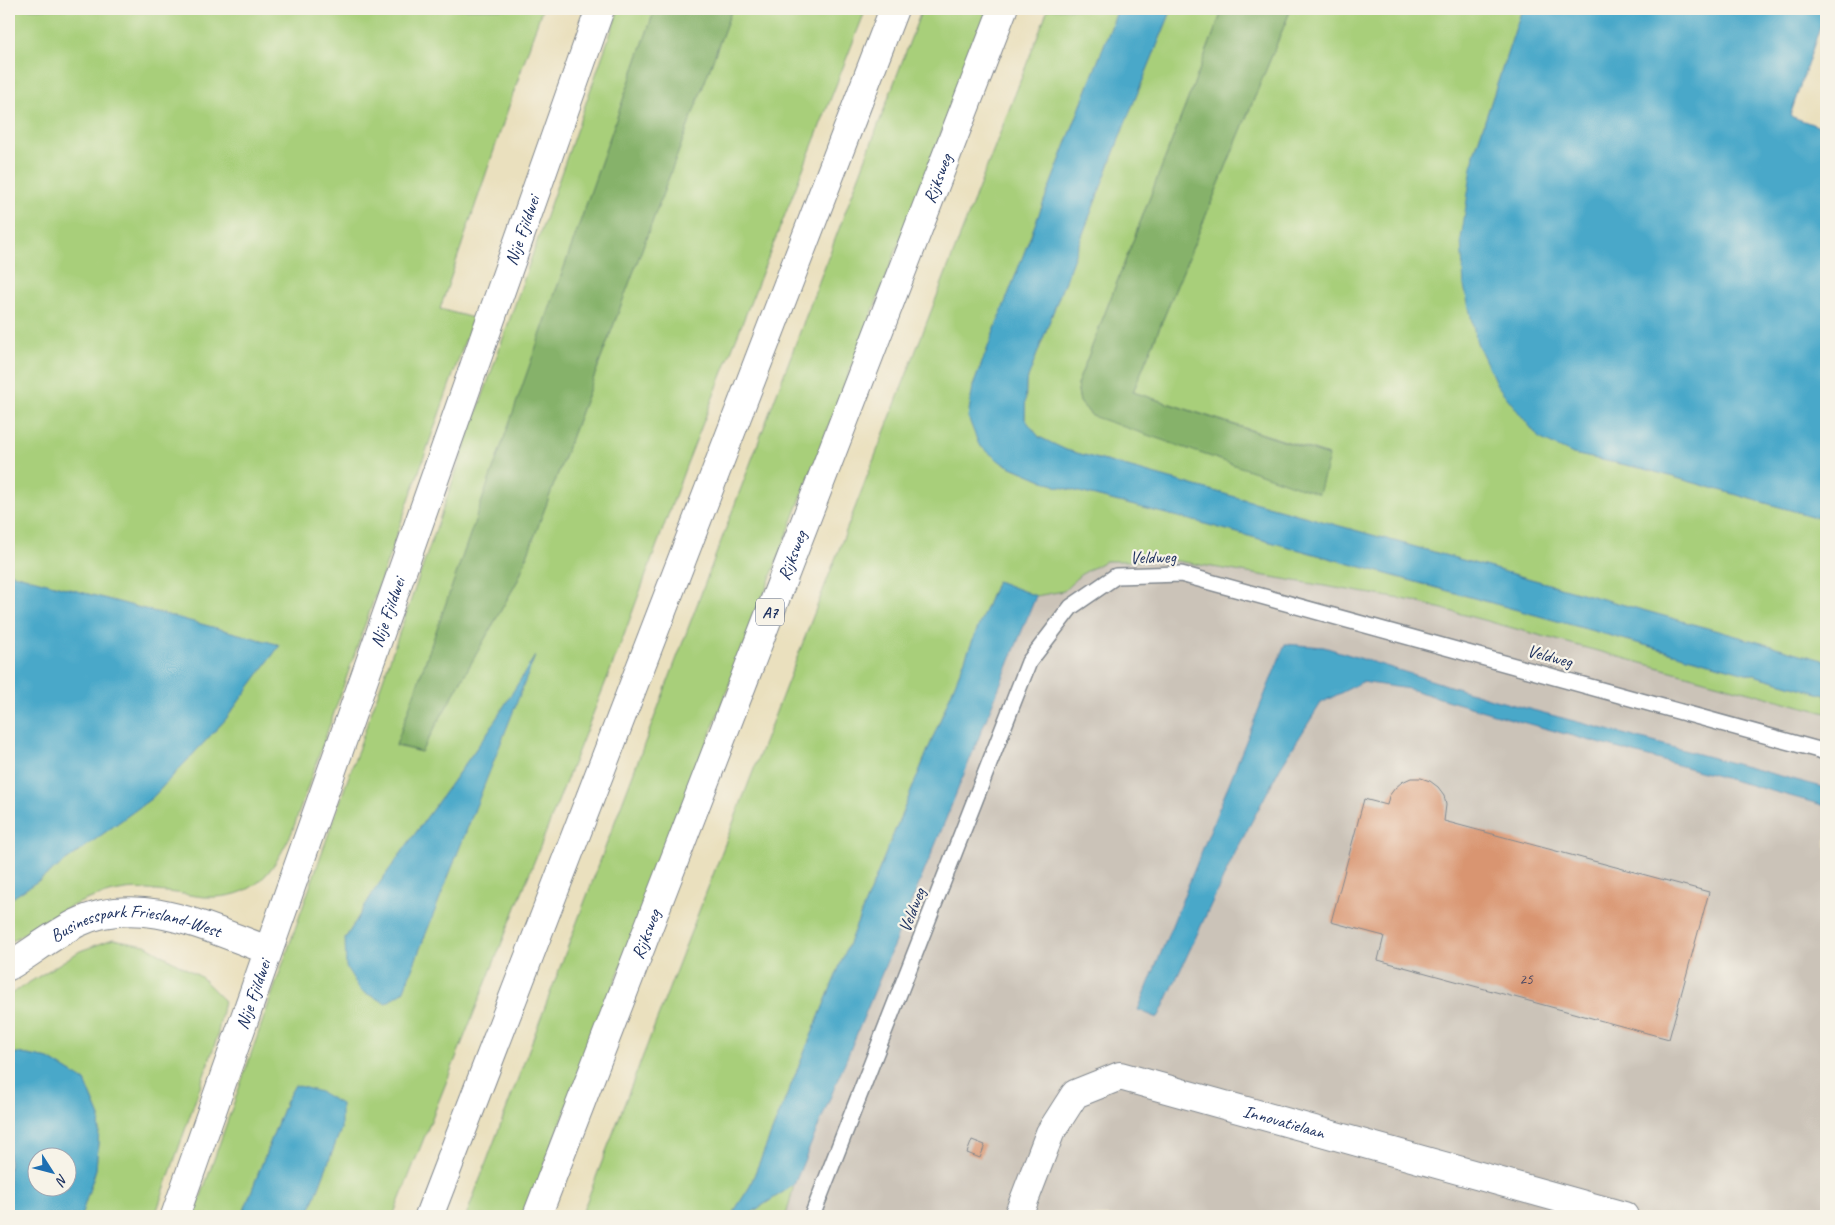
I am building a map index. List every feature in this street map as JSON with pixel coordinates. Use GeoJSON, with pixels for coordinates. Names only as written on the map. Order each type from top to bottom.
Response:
{"type":"FeatureCollection","features":[{"type":"Feature","properties":{"kind":"main road","name":"Nije Fjildwei"},"geometry":{"type":"LineString","coordinates":[[175,1216],[600,9]]}},
{"type":"Feature","properties":{"kind":"main road"},"geometry":{"type":"LineString","coordinates":[[429,1216],[894,9]]}},
{"type":"Feature","properties":{"kind":"main road","name":"Rijksweg"},"geometry":{"type":"LineString","coordinates":[[537,1216],[1003,9]]}},
{"type":"Feature","properties":{"kind":"main road","name":"Businesspark Friesland-West"},"geometry":{"type":"LineString","coordinates":[[9,966],[76,923],[92,917],[129,911],[165,915],[268,950]]}},
{"type":"Feature","properties":{"kind":"main road","name":"Innovatielaan"},"geometry":{"type":"LineString","coordinates":[[1018,1216],[1050,1133],[1075,1094],[1120,1076],[1582,1211],[1624,1216]]}},
{"type":"Feature","properties":{"kind":"lane","name":"Veldweg"},"geometry":{"type":"LineString","coordinates":[[812,1216],[1029,662],[1071,607],[1116,576],[1181,574],[1826,752]]}},
{"type":"Feature","properties":{"kind":"shaded area"},"geometry":{"type":"Polygon","coordinates":[[[1064,468],[1826,680],[1826,1216],[739,1216],[770,1183],[1064,468]]]}},
{"type":"Feature","properties":{"kind":"green space"},"geometry":{"type":"Polygon","coordinates":[[[9,9],[542,9],[440,309],[473,318],[292,832],[285,847],[260,881],[250,888],[237,893],[205,897],[136,889],[108,893],[64,910],[9,943],[9,900],[44,877],[152,798],[226,719],[280,645],[9,573],[9,9]]]}},
{"type":"Feature","properties":{"kind":"green space"},"geometry":{"type":"Polygon","coordinates":[[[619,9],[655,9],[396,746],[421,752],[518,580],[732,9],[866,9],[686,466],[620,646],[393,1216],[308,1216],[341,1129],[295,1085],[286,1101],[242,1216],[194,1216],[619,9]],[[533,660],[488,732],[374,891],[345,939],[403,992],[533,660]]]}},
{"type":"Feature","properties":{"kind":"green space"},"geometry":{"type":"Polygon","coordinates":[[[655,9],[732,9],[518,580],[421,752],[396,745],[655,9]]]}},
{"type":"Feature","properties":{"kind":"green space"},"geometry":{"type":"Polygon","coordinates":[[[922,9],[989,9],[525,1216],[466,1216],[922,9]]]}},
{"type":"Feature","properties":{"kind":"green space"},"geometry":{"type":"Polygon","coordinates":[[[1048,9],[1118,9],[973,386],[1002,463],[1056,486],[1198,522],[1826,695],[1826,713],[1413,601],[1177,561],[1105,561],[1080,575],[1064,591],[1036,596],[997,581],[749,1188],[731,1216],[581,1216],[1048,9]]]}},
{"type":"Feature","properties":{"kind":"green space"},"geometry":{"type":"Polygon","coordinates":[[[1172,9],[1223,9],[1077,385],[1080,402],[1092,416],[1329,455],[1133,392],[1291,9],[1522,9],[1474,154],[1573,454],[1645,469],[1826,520],[1826,661],[1066,450],[1039,437],[1025,419],[1026,383],[1124,126],[1172,9]]]}},
{"type":"Feature","properties":{"kind":"green space"},"geometry":{"type":"Polygon","coordinates":[[[1223,9],[1291,9],[1133,392],[1329,456],[1319,494],[1092,416],[1080,402],[1077,385],[1223,9]]]}},
{"type":"Feature","properties":{"kind":"green space"},"geometry":{"type":"Polygon","coordinates":[[[113,939],[145,945],[201,977],[224,1000],[217,1038],[155,1216],[81,1216],[96,1169],[100,1117],[85,1081],[49,1059],[17,1053],[9,1056],[9,995],[80,951],[113,939]]]}},
{"type":"Feature","properties":{"kind":"green space"},"geometry":{"type":"Polygon","coordinates":[[[794,1185],[786,1216],[746,1216],[794,1185]]]}},
{"type":"Feature","properties":{"kind":"water"},"geometry":{"type":"Polygon","coordinates":[[[1118,9],[1172,9],[1124,126],[1026,383],[1025,419],[1039,437],[1066,450],[1826,661],[1826,695],[1198,522],[1056,486],[1002,463],[979,445],[968,417],[973,386],[1118,9]]]}},
{"type":"Feature","properties":{"kind":"water"},"geometry":{"type":"Polygon","coordinates":[[[1522,9],[1826,9],[1790,116],[1826,129],[1826,520],[1645,469],[1573,454],[1539,438],[1497,385],[1477,343],[1464,286],[1461,239],[1474,154],[1522,9]]]}},
{"type":"Feature","properties":{"kind":"water"},"geometry":{"type":"Polygon","coordinates":[[[9,573],[280,645],[226,719],[152,798],[44,877],[9,900],[9,573]]]}},
{"type":"Feature","properties":{"kind":"water"},"geometry":{"type":"Polygon","coordinates":[[[997,581],[1036,596],[794,1185],[746,1216],[731,1216],[749,1188],[997,581]]]}},
{"type":"Feature","properties":{"kind":"water"},"geometry":{"type":"Polygon","coordinates":[[[1285,644],[1324,647],[1495,700],[1826,788],[1826,806],[1409,689],[1362,682],[1321,703],[1280,768],[1235,853],[1158,1018],[1138,1010],[1285,644]]]}},
{"type":"Feature","properties":{"kind":"water"},"geometry":{"type":"Polygon","coordinates":[[[535,656],[403,992],[386,1003],[361,991],[346,967],[345,939],[374,891],[488,732],[535,656]]]}},
{"type":"Feature","properties":{"kind":"water"},"geometry":{"type":"Polygon","coordinates":[[[17,1053],[49,1059],[85,1081],[100,1117],[96,1169],[81,1216],[9,1216],[9,1056],[17,1053]]]}},
{"type":"Feature","properties":{"kind":"water"},"geometry":{"type":"Polygon","coordinates":[[[295,1085],[320,1092],[341,1104],[341,1129],[308,1216],[242,1216],[286,1101],[295,1085]]]}},
{"type":"Feature","properties":{"kind":"building"},"geometry":{"type":"Polygon","coordinates":[[[1411,778],[1421,778],[1430,781],[1438,787],[1444,795],[1446,805],[1444,821],[1709,892],[1669,1039],[1378,960],[1384,936],[1331,922],[1364,799],[1387,805],[1389,796],[1395,788],[1411,778]]]}},
{"type":"Feature","properties":{"kind":"building"},"geometry":{"type":"Polygon","coordinates":[[[972,1140],[985,1145],[980,1158],[967,1153],[972,1140]]]}}]}
